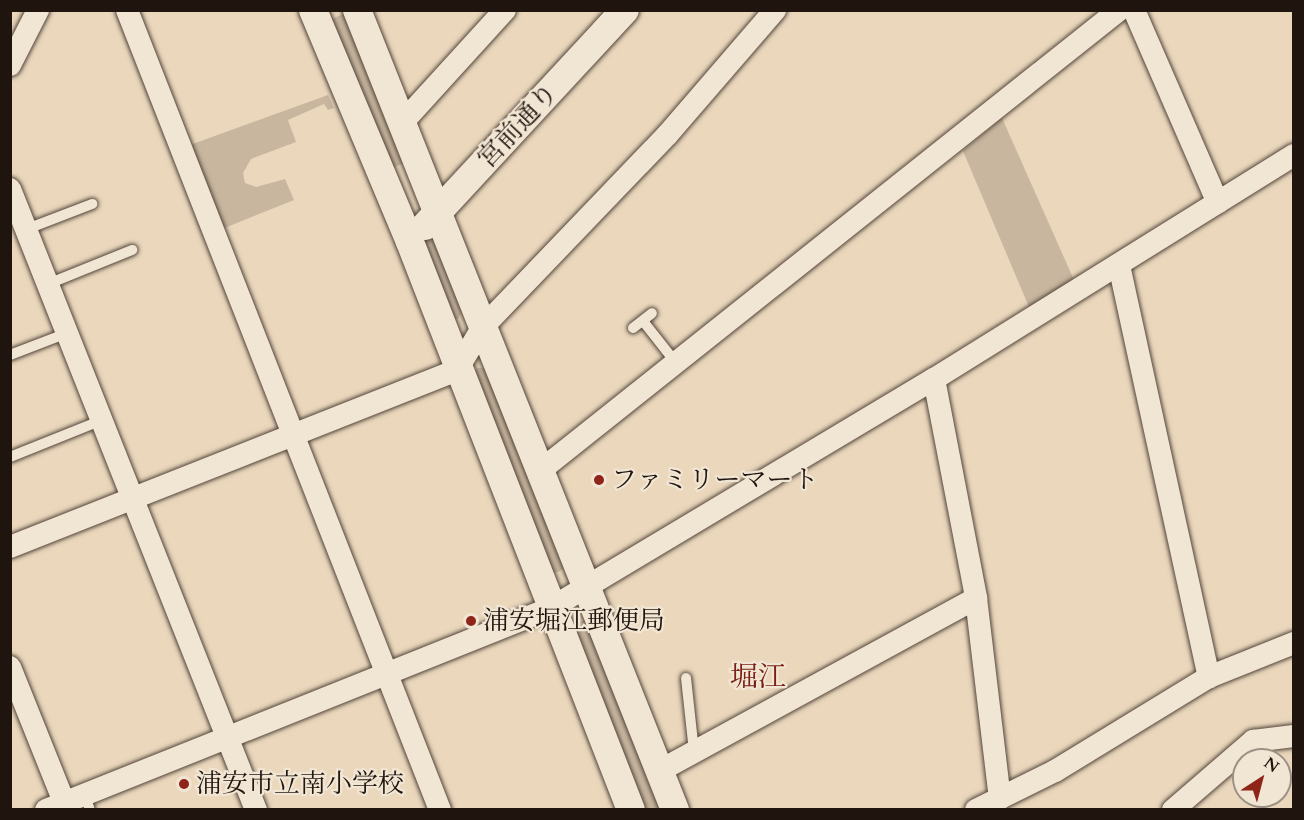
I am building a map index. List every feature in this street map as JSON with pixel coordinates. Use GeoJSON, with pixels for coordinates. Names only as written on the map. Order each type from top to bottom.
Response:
{"type":"FeatureCollection","features":[{"type":"Feature","properties":{"kind":"street"},"geometry":{"type":"LineString","coordinates":[[10,65],[38,10]]}},
{"type":"Feature","properties":{"kind":"street"},"geometry":{"type":"LineString","coordinates":[[127,10],[440,810]]}},
{"type":"Feature","properties":{"kind":"street"},"geometry":{"type":"LineString","coordinates":[[313,10],[410,242],[457,370],[631,810]]}},
{"type":"Feature","properties":{"kind":"street"},"geometry":{"type":"LineString","coordinates":[[357,10],[436,214],[541,470],[584,589],[661,770],[675,810]]}},
{"type":"Feature","properties":{"kind":"street"},"geometry":{"type":"LineString","coordinates":[[402,123],[505,10]]}},
{"type":"Feature","properties":{"kind":"street","name":"宮前通り"},"geometry":{"type":"LineString","coordinates":[[410,242],[626,10]]}},
{"type":"Feature","properties":{"kind":"street"},"geometry":{"type":"LineString","coordinates":[[10,547],[457,370],[482,328],[668,134],[775,10]]}},
{"type":"Feature","properties":{"kind":"street"},"geometry":{"type":"LineString","coordinates":[[541,470],[1119,10]]}},
{"type":"Feature","properties":{"kind":"street"},"geometry":{"type":"LineString","coordinates":[[1134,10],[1218,203]]}},
{"type":"Feature","properties":{"kind":"street"},"geometry":{"type":"LineString","coordinates":[[10,667],[71,804],[227,735],[387,675],[551,608],[934,379],[1293,155]]}},
{"type":"Feature","properties":{"kind":"street"},"geometry":{"type":"LineString","coordinates":[[10,189],[256,810]]}},
{"type":"Feature","properties":{"kind":"street"},"geometry":{"type":"LineString","coordinates":[[1119,265],[1209,677]]}},
{"type":"Feature","properties":{"kind":"street"},"geometry":{"type":"LineString","coordinates":[[934,379],[976,598],[1000,799]]}},
{"type":"Feature","properties":{"kind":"street"},"geometry":{"type":"LineString","coordinates":[[661,770],[976,598]]}},
{"type":"Feature","properties":{"kind":"street"},"geometry":{"type":"LineString","coordinates":[[976,810],[1054,771],[1209,677],[1293,643]]}},
{"type":"Feature","properties":{"kind":"street"},"geometry":{"type":"LineString","coordinates":[[1173,810],[1253,741],[1293,736]]}},
{"type":"Feature","properties":{"kind":"lane"},"geometry":{"type":"LineString","coordinates":[[27,230],[92,204]]}},
{"type":"Feature","properties":{"kind":"lane"},"geometry":{"type":"LineString","coordinates":[[48,284],[132,250]]}},
{"type":"Feature","properties":{"kind":"lane"},"geometry":{"type":"LineString","coordinates":[[633,328],[652,313]]}},
{"type":"Feature","properties":{"kind":"lane"},"geometry":{"type":"LineString","coordinates":[[643,321],[676,363]]}},
{"type":"Feature","properties":{"kind":"lane"},"geometry":{"type":"LineString","coordinates":[[10,355],[67,333]]}},
{"type":"Feature","properties":{"kind":"lane"},"geometry":{"type":"LineString","coordinates":[[10,457],[102,420]]}},
{"type":"Feature","properties":{"kind":"lane"},"geometry":{"type":"LineString","coordinates":[[686,678],[694,752]]}},
{"type":"Feature","properties":{"kind":"shaded area"},"geometry":{"type":"Polygon","coordinates":[[[348,12],[408,161],[391,169],[327,21],[348,12]]]}},
{"type":"Feature","properties":{"kind":"shaded area"},"geometry":{"type":"Polygon","coordinates":[[[328,95],[334,108],[328,110],[324,104],[288,120],[296,142],[251,159],[243,173],[245,183],[256,187],[285,179],[294,200],[222,229],[190,145],[328,95]]]}},
{"type":"Feature","properties":{"kind":"shaded area"},"geometry":{"type":"Polygon","coordinates":[[[1002,118],[1074,280],[1029,307],[963,151],[1002,118]]]}},
{"type":"Feature","properties":{"kind":"shaded area"},"geometry":{"type":"Polygon","coordinates":[[[426,239],[434,242],[462,312],[458,319],[453,319],[423,243],[426,239]]]}},
{"type":"Feature","properties":{"kind":"shaded area"},"geometry":{"type":"Polygon","coordinates":[[[478,368],[486,368],[564,568],[558,572],[551,573],[472,373],[478,368]]]}},
{"type":"Feature","properties":{"kind":"shaded area"},"geometry":{"type":"Polygon","coordinates":[[[584,620],[662,809],[640,809],[571,626],[584,620]]]}},
{"type":"Feature","properties":{"kind":"place","name":"ファミリーマート"},"geometry":{"type":"Point","coordinates":[599,480]}},
{"type":"Feature","properties":{"kind":"place","name":"浦安堀江郵便局"},"geometry":{"type":"Point","coordinates":[471,621]}},
{"type":"Feature","properties":{"kind":"place","name":"浦安市立南小学校"},"geometry":{"type":"Point","coordinates":[184,784]}},
{"type":"Feature","properties":{"kind":"district","name":"堀江"},"geometry":{"type":"Point","coordinates":[758,677]}}]}
